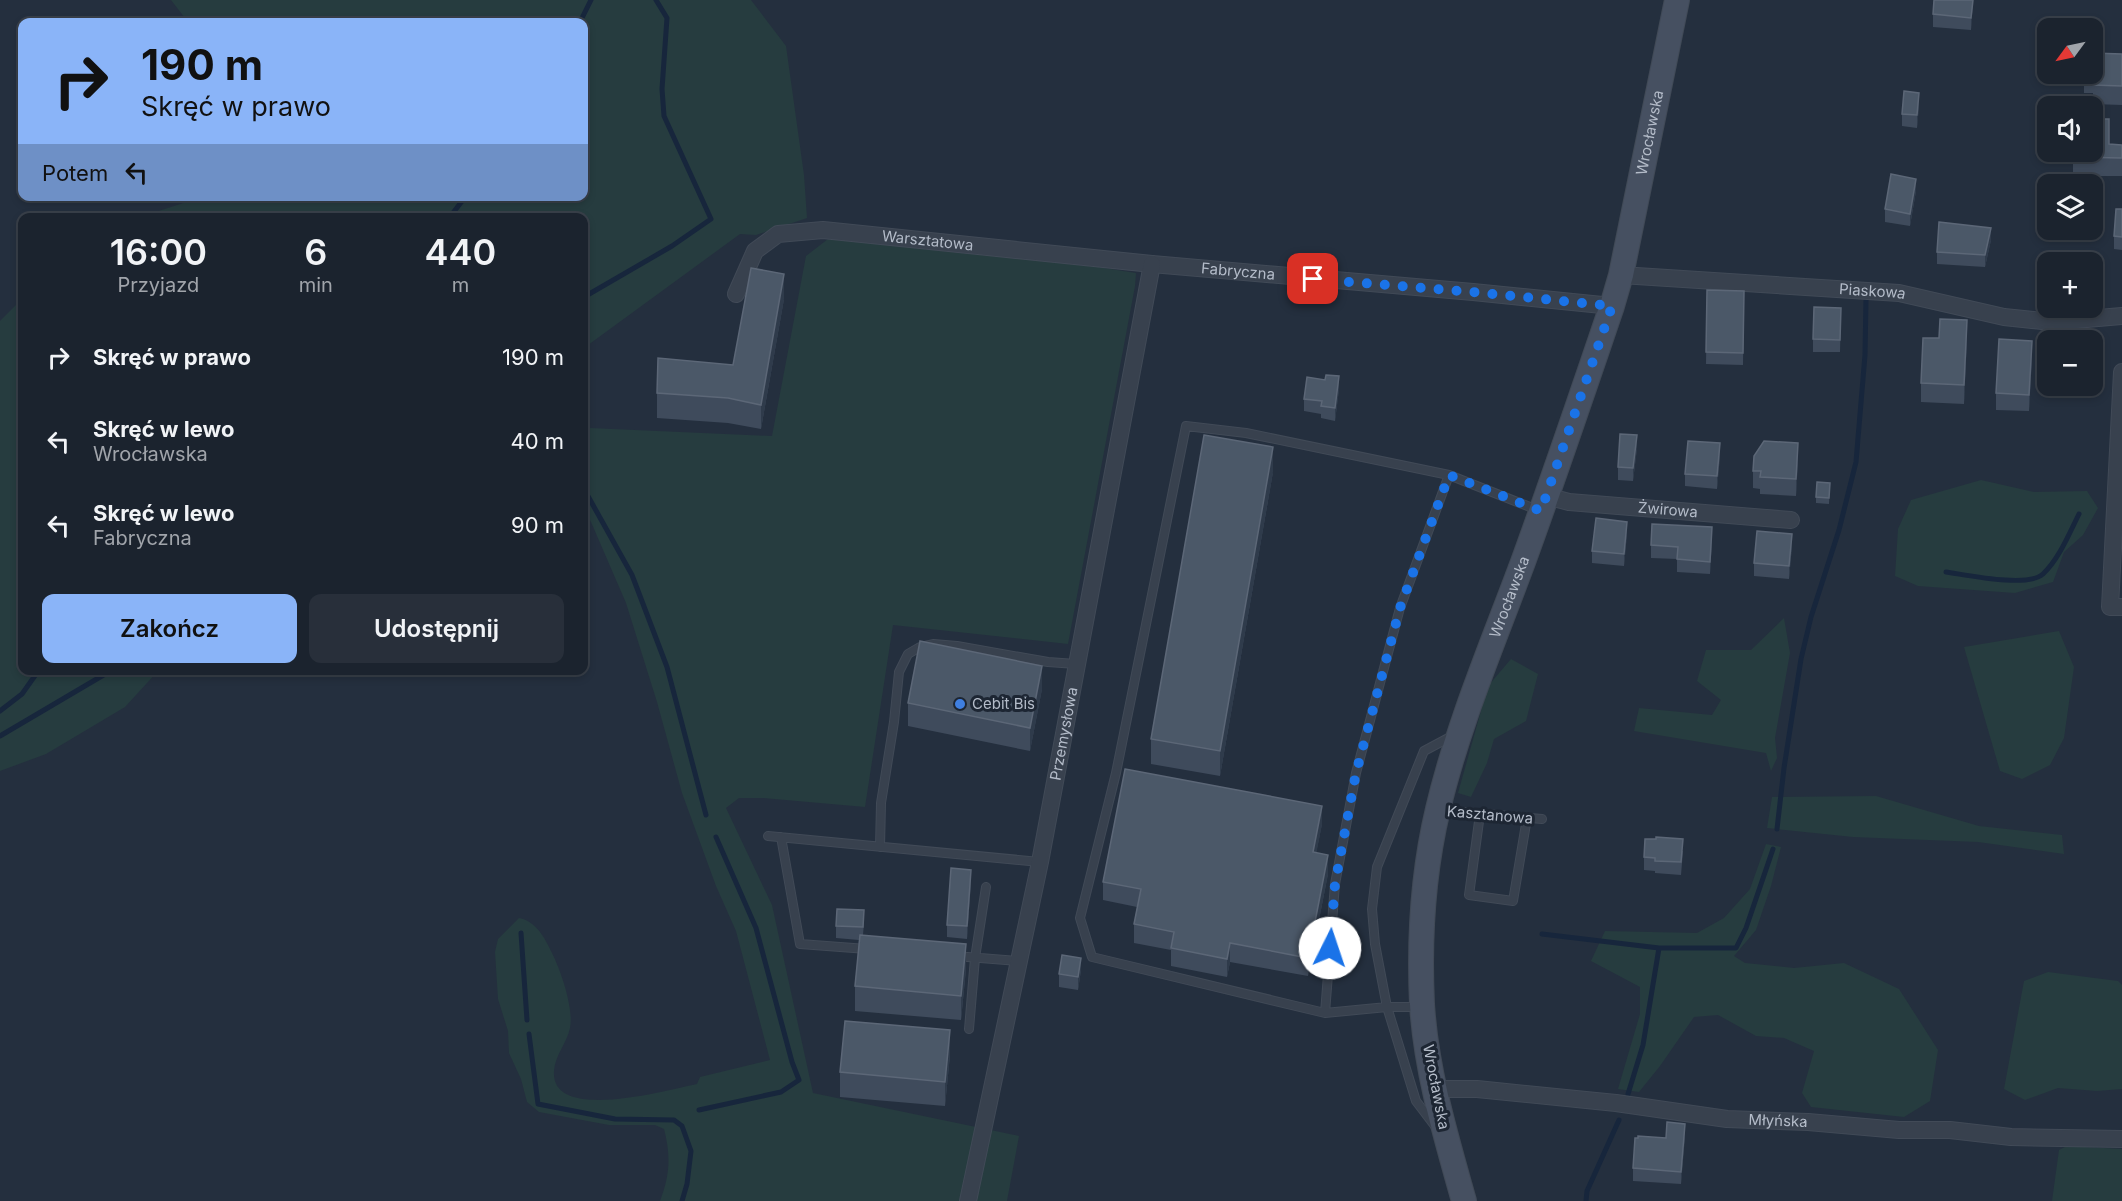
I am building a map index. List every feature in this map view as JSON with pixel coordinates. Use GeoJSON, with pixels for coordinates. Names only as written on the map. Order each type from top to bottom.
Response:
{"type":"FeatureCollection","features":[{"type":"Feature","properties":{"kind":"main road","name":"Wrocławska"},"geometry":{"type":"LineString","coordinates":[[1464,1201],[1436,1089],[1422,1006],[1423,917],[1428,862],[1437,810],[1460,732],[1612,306],[1621,275],[1677,0]]}},
{"type":"Feature","properties":{"kind":"street","name":"Warsztatowa"},"geometry":{"type":"LineString","coordinates":[[736,294],[755,251],[778,234],[824,230],[1152,264]]}},
{"type":"Feature","properties":{"kind":"street","name":"Fabryczna"},"geometry":{"type":"LineString","coordinates":[[1152,264],[1612,306]]}},
{"type":"Feature","properties":{"kind":"street","name":"Przemysłowa"},"geometry":{"type":"LineString","coordinates":[[968,1201],[1040,862],[1152,264]]}},
{"type":"Feature","properties":{"kind":"street","name":"Piaskowa"},"geometry":{"type":"LineString","coordinates":[[1621,275],[1899,293],[2004,317],[2052,322],[2122,316]]}},
{"type":"Feature","properties":{"kind":"street"},"geometry":{"type":"LineString","coordinates":[[2116,607],[2122,372]]}},
{"type":"Feature","properties":{"kind":"street","name":"Żwirowa"},"geometry":{"type":"LineString","coordinates":[[1543,503],[1569,502],[1791,520]]}},
{"type":"Feature","properties":{"kind":"street","name":"Młyńska"},"geometry":{"type":"LineString","coordinates":[[1436,1089],[1477,1089],[1616,1103],[1727,1119],[1808,1122],[1899,1130],[1950,1130],[2011,1137],[2122,1138]]}},
{"type":"Feature","properties":{"kind":"lane"},"geometry":{"type":"LineString","coordinates":[[1422,1006],[1325,1013],[1092,957],[1080,918],[1116,773],[1186,426],[1246,433],[1449,475],[1543,503]]}},
{"type":"Feature","properties":{"kind":"lane"},"geometry":{"type":"LineString","coordinates":[[1325,1013],[1335,884],[1356,773],[1400,608],[1449,475]]}},
{"type":"Feature","properties":{"kind":"lane"},"geometry":{"type":"LineString","coordinates":[[880,847],[881,803],[894,723],[899,672],[908,654],[920,647],[933,644],[1048,662],[1076,664]]}},
{"type":"Feature","properties":{"kind":"lane"},"geometry":{"type":"LineString","coordinates":[[1448,1144],[1416,1101],[1387,1007],[1375,944],[1372,909],[1377,867],[1424,751],[1460,732]]}},
{"type":"Feature","properties":{"kind":"lane","name":"Kasztanowa"},"geometry":{"type":"LineString","coordinates":[[1437,810],[1542,819]]}},
{"type":"Feature","properties":{"kind":"lane"},"geometry":{"type":"LineString","coordinates":[[1480,814],[1469,895],[1513,902],[1527,818]]}},
{"type":"Feature","properties":{"kind":"lane"},"geometry":{"type":"LineString","coordinates":[[768,836],[1040,862]]}},
{"type":"Feature","properties":{"kind":"lane"},"geometry":{"type":"LineString","coordinates":[[781,837],[800,944],[882,951]]}},
{"type":"Feature","properties":{"kind":"lane"},"geometry":{"type":"LineString","coordinates":[[969,1029],[975,958],[986,887]]}},
{"type":"Feature","properties":{"kind":"lane"},"geometry":{"type":"LineString","coordinates":[[940,955],[1019,961]]}},
{"type":"Feature","properties":{"kind":"green space"},"geometry":{"type":"Polygon","coordinates":[[[171,0],[751,0],[786,46],[804,175],[807,218],[756,235],[740,234],[588,345],[588,213],[152,213],[190,201],[588,201],[588,18],[185,18],[171,0]]]}},
{"type":"Feature","properties":{"kind":"green space"},"geometry":{"type":"Polygon","coordinates":[[[828,239],[1136,273],[1068,644],[893,625],[865,807],[739,798],[726,808],[772,905],[813,1093],[1019,1136],[1007,1201],[660,1201],[666,1183],[668,1165],[668,1148],[664,1129],[655,1125],[609,1125],[539,1112],[527,1102],[521,1079],[509,1053],[508,1031],[498,999],[495,952],[498,939],[519,918],[535,926],[543,936],[556,961],[566,990],[571,1020],[570,1028],[556,1060],[554,1071],[558,1087],[571,1096],[591,1100],[639,1096],[697,1084],[700,1077],[770,1060],[736,931],[716,886],[682,793],[626,603],[588,516],[588,425],[590,428],[772,436],[806,256],[828,239]]]}},
{"type":"Feature","properties":{"kind":"green space"},"geometry":{"type":"Polygon","coordinates":[[[18,303],[18,675],[154,675],[125,707],[46,754],[0,771],[0,321],[18,303]]]}},
{"type":"Feature","properties":{"kind":"green space"},"geometry":{"type":"Polygon","coordinates":[[[1981,480],[2034,492],[2087,491],[2098,508],[2083,535],[2064,552],[2053,582],[2015,593],[1918,586],[1895,576],[1898,529],[1911,500],[1981,480]]]}},
{"type":"Feature","properties":{"kind":"green space"},"geometry":{"type":"Polygon","coordinates":[[[1784,618],[1790,653],[1775,738],[1777,758],[1771,771],[1766,753],[1634,731],[1639,708],[1712,715],[1721,700],[1697,681],[1706,650],[1751,650],[1784,618]]]}},
{"type":"Feature","properties":{"kind":"green space"},"geometry":{"type":"Polygon","coordinates":[[[2059,631],[2074,667],[2064,738],[2050,765],[2022,779],[2000,771],[1964,647],[2059,631]]]}},
{"type":"Feature","properties":{"kind":"green space"},"geometry":{"type":"Polygon","coordinates":[[[1511,659],[1538,674],[1526,721],[1494,739],[1487,763],[1471,797],[1458,793],[1488,686],[1511,659]]]}},
{"type":"Feature","properties":{"kind":"green space"},"geometry":{"type":"Polygon","coordinates":[[[1876,796],[1979,826],[2062,835],[2064,854],[1978,842],[1853,837],[1767,828],[1772,797],[1876,796]]]}},
{"type":"Feature","properties":{"kind":"green space"},"geometry":{"type":"Polygon","coordinates":[[[1766,844],[1781,847],[1771,886],[1756,930],[1734,956],[1745,963],[1794,968],[1844,963],[1899,989],[1938,1050],[1930,1101],[1904,1117],[1811,1107],[1802,1093],[1814,1051],[1784,1038],[1756,1036],[1718,1015],[1694,1017],[1639,1092],[1618,1089],[1640,1014],[1640,987],[1591,961],[1605,931],[1697,933],[1724,918],[1750,889],[1766,844]]]}},
{"type":"Feature","properties":{"kind":"green space"},"geometry":{"type":"Polygon","coordinates":[[[2048,972],[2118,981],[2122,985],[2122,1089],[2097,1091],[2058,1088],[2025,1100],[2004,1089],[2024,981],[2048,972]]]}},
{"type":"Feature","properties":{"kind":"green space"},"geometry":{"type":"Polygon","coordinates":[[[2067,1146],[2122,1149],[2122,1201],[2052,1201],[2059,1150],[2067,1146]]]}},
{"type":"Feature","properties":{"kind":"building"},"geometry":{"type":"Polygon","coordinates":[[[1934,0],[1973,0],[1971,18],[1933,14],[1934,0]]]}},
{"type":"Feature","properties":{"kind":"building"},"geometry":{"type":"Polygon","coordinates":[[[2103,53],[2122,54],[2122,86],[2093,85],[2103,84],[2103,53]]]}},
{"type":"Feature","properties":{"kind":"building"},"geometry":{"type":"Polygon","coordinates":[[[1904,91],[1919,93],[1917,115],[1902,114],[1904,91]]]}},
{"type":"Feature","properties":{"kind":"building"},"geometry":{"type":"Polygon","coordinates":[[[2103,119],[2109,119],[2109,144],[2122,145],[2122,158],[2103,158],[2103,119]]]}},
{"type":"Feature","properties":{"kind":"building"},"geometry":{"type":"Polygon","coordinates":[[[1891,174],[1916,179],[1910,214],[1885,209],[1891,174]]]}},
{"type":"Feature","properties":{"kind":"building"},"geometry":{"type":"Polygon","coordinates":[[[2116,209],[2122,209],[2122,237],[2114,236],[2116,209]]]}},
{"type":"Feature","properties":{"kind":"building"},"geometry":{"type":"Polygon","coordinates":[[[1939,222],[1991,228],[1985,255],[1937,252],[1939,222]]]}},
{"type":"Feature","properties":{"kind":"building"},"geometry":{"type":"Polygon","coordinates":[[[751,268],[784,274],[761,405],[728,398],[657,393],[658,358],[733,365],[751,268]]]}},
{"type":"Feature","properties":{"kind":"building"},"geometry":{"type":"Polygon","coordinates":[[[1707,290],[1744,291],[1743,353],[1706,352],[1707,290]]]}},
{"type":"Feature","properties":{"kind":"building"},"geometry":{"type":"Polygon","coordinates":[[[1814,307],[1841,308],[1840,340],[1813,339],[1814,307]]]}},
{"type":"Feature","properties":{"kind":"building"},"geometry":{"type":"Polygon","coordinates":[[[1940,319],[1967,320],[1964,385],[1921,383],[1923,338],[1939,338],[1940,319]]]}},
{"type":"Feature","properties":{"kind":"building"},"geometry":{"type":"Polygon","coordinates":[[[1999,339],[2032,341],[2029,395],[1996,393],[1999,339]]]}},
{"type":"Feature","properties":{"kind":"building"},"geometry":{"type":"Polygon","coordinates":[[[1326,375],[1339,376],[1335,408],[1321,406],[1322,401],[1304,399],[1307,377],[1325,380],[1326,375]]]}},
{"type":"Feature","properties":{"kind":"building"},"geometry":{"type":"Polygon","coordinates":[[[1620,434],[1637,435],[1633,468],[1618,467],[1620,434]]]}},
{"type":"Feature","properties":{"kind":"building"},"geometry":{"type":"Polygon","coordinates":[[[1204,435],[1273,447],[1220,751],[1151,739],[1204,435]]]}},
{"type":"Feature","properties":{"kind":"building"},"geometry":{"type":"Polygon","coordinates":[[[1688,441],[1720,443],[1717,476],[1685,474],[1688,441]]]}},
{"type":"Feature","properties":{"kind":"building"},"geometry":{"type":"Polygon","coordinates":[[[1764,441],[1798,443],[1796,479],[1760,477],[1761,471],[1753,471],[1754,456],[1764,441]]]}},
{"type":"Feature","properties":{"kind":"building"},"geometry":{"type":"Polygon","coordinates":[[[1817,482],[1830,483],[1829,498],[1816,497],[1817,482]]]}},
{"type":"Feature","properties":{"kind":"building"},"geometry":{"type":"Polygon","coordinates":[[[1596,518],[1627,522],[1624,554],[1592,551],[1596,518]]]}},
{"type":"Feature","properties":{"kind":"building"},"geometry":{"type":"Polygon","coordinates":[[[1652,524],[1712,527],[1710,562],[1677,559],[1678,547],[1651,545],[1652,524]]]}},
{"type":"Feature","properties":{"kind":"building"},"geometry":{"type":"Polygon","coordinates":[[[1757,531],[1792,534],[1789,566],[1754,563],[1757,531]]]}},
{"type":"Feature","properties":{"kind":"building"},"geometry":{"type":"Polygon","coordinates":[[[920,641],[1042,666],[1030,728],[908,703],[920,641]]]}},
{"type":"Feature","properties":{"kind":"building"},"geometry":{"type":"Polygon","coordinates":[[[1125,769],[1322,806],[1313,852],[1328,855],[1308,958],[1230,943],[1227,959],[1171,948],[1174,932],[1134,924],[1141,889],[1103,882],[1125,769]]]}},
{"type":"Feature","properties":{"kind":"building"},"geometry":{"type":"Polygon","coordinates":[[[1656,837],[1683,839],[1681,862],[1655,861],[1655,858],[1644,857],[1645,839],[1656,839],[1656,837]]]}},
{"type":"Feature","properties":{"kind":"building"},"geometry":{"type":"Polygon","coordinates":[[[951,868],[971,870],[967,926],[947,925],[951,868]]]}},
{"type":"Feature","properties":{"kind":"building"},"geometry":{"type":"Polygon","coordinates":[[[837,909],[864,910],[863,927],[836,926],[837,909]]]}},
{"type":"Feature","properties":{"kind":"building"},"geometry":{"type":"Polygon","coordinates":[[[860,935],[966,944],[961,996],[855,986],[860,935]]]}},
{"type":"Feature","properties":{"kind":"building"},"geometry":{"type":"Polygon","coordinates":[[[1062,955],[1081,958],[1078,977],[1059,974],[1062,955]]]}},
{"type":"Feature","properties":{"kind":"building"},"geometry":{"type":"Polygon","coordinates":[[[845,1021],[950,1030],[945,1082],[840,1072],[845,1021]]]}},
{"type":"Feature","properties":{"kind":"building"},"geometry":{"type":"Polygon","coordinates":[[[1667,1122],[1685,1124],[1681,1172],[1633,1168],[1635,1138],[1638,1136],[1666,1138],[1667,1122]]]}},
{"type":"Feature","properties":{"kind":"waterway"},"geometry":{"type":"LineString","coordinates":[[582,18],[591,0]]}},
{"type":"Feature","properties":{"kind":"waterway"},"geometry":{"type":"LineString","coordinates":[[588,295],[672,246],[711,219],[664,116],[662,89],[667,18],[656,0]]}},
{"type":"Feature","properties":{"kind":"waterway"},"geometry":{"type":"LineString","coordinates":[[453,213],[462,201]]}},
{"type":"Feature","properties":{"kind":"waterway"},"geometry":{"type":"LineString","coordinates":[[1777,829],[1801,659],[1811,617],[1839,530],[1856,462],[1865,355],[1866,299]]}},
{"type":"Feature","properties":{"kind":"waterway"},"geometry":{"type":"LineString","coordinates":[[588,496],[632,575],[667,667],[706,815]]}},
{"type":"Feature","properties":{"kind":"waterway"},"geometry":{"type":"LineString","coordinates":[[1946,572],[2011,580],[2035,578],[2043,574],[2054,561],[2079,514]]}},
{"type":"Feature","properties":{"kind":"waterway"},"geometry":{"type":"LineString","coordinates":[[0,711],[22,694],[35,675]]}},
{"type":"Feature","properties":{"kind":"waterway"},"geometry":{"type":"LineString","coordinates":[[0,736],[104,675]]}},
{"type":"Feature","properties":{"kind":"waterway"},"geometry":{"type":"LineString","coordinates":[[699,1110],[781,1092],[799,1080],[792,1062],[756,928],[716,837]]}},
{"type":"Feature","properties":{"kind":"waterway"},"geometry":{"type":"LineString","coordinates":[[1542,934],[1659,948],[1736,948],[1746,928],[1773,849]]}},
{"type":"Feature","properties":{"kind":"waterway"},"geometry":{"type":"LineString","coordinates":[[521,933],[527,1020]]}},
{"type":"Feature","properties":{"kind":"waterway"},"geometry":{"type":"LineString","coordinates":[[1628,1094],[1643,1045],[1659,948]]}},
{"type":"Feature","properties":{"kind":"waterway"},"geometry":{"type":"LineString","coordinates":[[529,1034],[538,1104],[615,1119],[674,1120],[682,1126],[691,1151],[687,1184],[682,1201]]}},
{"type":"Feature","properties":{"kind":"waterway"},"geometry":{"type":"LineString","coordinates":[[1586,1201],[1587,1191],[1619,1120]]}},
{"type":"Feature","properties":{"kind":"place","name":"Cebit Bis"},"geometry":{"type":"Point","coordinates":[960,704]}},
{"type":"Feature","properties":{"kind":"route"},"geometry":{"type":"LineString","coordinates":[[1313,279],[1612,306],[1541,511],[1449,475],[1400,608],[1356,773],[1335,884],[1330,948]]}}]}
